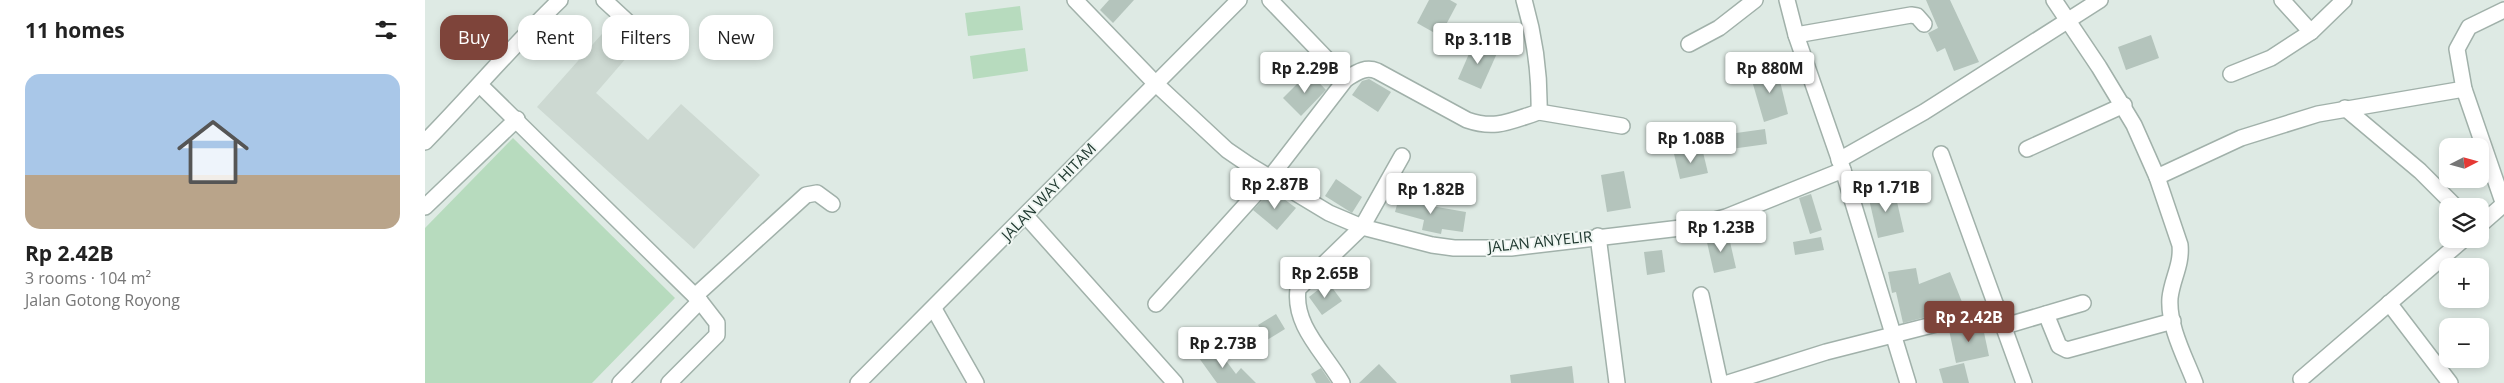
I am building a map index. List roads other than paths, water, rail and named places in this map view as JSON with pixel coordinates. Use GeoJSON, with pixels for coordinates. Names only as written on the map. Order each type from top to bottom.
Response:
{"type":"FeatureCollection","features":[{"type":"Feature","properties":{"kind":"street"},"geometry":{"type":"LineString","coordinates":[[425,142],[480,85],[516,42],[560,0]]}},
{"type":"Feature","properties":{"kind":"street"},"geometry":{"type":"LineString","coordinates":[[604,0],[620,15]]}},
{"type":"Feature","properties":{"kind":"street","name":"JALAN ANYELIR"},"geometry":{"type":"LineString","coordinates":[[1075,0],[1155,83],[1227,150],[1269,179],[1329,213],[1362,227],[1454,248],[1520,247],[1706,224],[1841,165],[2101,0]]}},
{"type":"Feature","properties":{"kind":"street","name":"JALAN WAY HITAM"},"geometry":{"type":"LineString","coordinates":[[866,380],[933,309],[1239,0]]}},
{"type":"Feature","properties":{"kind":"street"},"geometry":{"type":"LineString","coordinates":[[1270,0],[1346,79]]}},
{"type":"Feature","properties":{"kind":"street"},"geometry":{"type":"LineString","coordinates":[[1524,0],[1537,53],[1540,79],[1539,112]]}},
{"type":"Feature","properties":{"kind":"street"},"geometry":{"type":"LineString","coordinates":[[1689,44],[1719,28],[1755,0]]}},
{"type":"Feature","properties":{"kind":"street"},"geometry":{"type":"LineString","coordinates":[[1787,0],[1796,35],[1841,165],[1908,383]]}},
{"type":"Feature","properties":{"kind":"street"},"geometry":{"type":"LineString","coordinates":[[1796,35],[1911,15],[1920,20],[1913,0]]}},
{"type":"Feature","properties":{"kind":"street"},"geometry":{"type":"LineString","coordinates":[[2054,0],[2066,21],[2124,105],[2157,177],[2181,246],[2180,266],[2171,295],[2173,321],[2195,383]]}},
{"type":"Feature","properties":{"kind":"street"},"geometry":{"type":"LineString","coordinates":[[2282,0],[2311,32]]}},
{"type":"Feature","properties":{"kind":"street"},"geometry":{"type":"LineString","coordinates":[[2231,74],[2271,58],[2311,32],[2344,0]]}},
{"type":"Feature","properties":{"kind":"street"},"geometry":{"type":"LineString","coordinates":[[2489,218],[2504,205],[2463,89],[2457,49],[2462,35],[2469,27],[2504,10]]}},
{"type":"Feature","properties":{"kind":"street"},"geometry":{"type":"LineString","coordinates":[[1156,304],[1269,179],[1346,79],[1360,70],[1373,69],[1467,120],[1482,126],[1493,126],[1539,112],[1622,126]]}},
{"type":"Feature","properties":{"kind":"street"},"geometry":{"type":"LineString","coordinates":[[480,85],[517,119],[697,299],[717,323],[719,332],[669,383]]}},
{"type":"Feature","properties":{"kind":"street"},"geometry":{"type":"LineString","coordinates":[[2157,177],[2241,138],[2345,108],[2402,101],[2463,89]]}},
{"type":"Feature","properties":{"kind":"street"},"geometry":{"type":"LineString","coordinates":[[2027,148],[2124,105]]}},
{"type":"Feature","properties":{"kind":"street"},"geometry":{"type":"LineString","coordinates":[[2345,108],[2420,172],[2447,198]]}},
{"type":"Feature","properties":{"kind":"street"},"geometry":{"type":"LineString","coordinates":[[425,208],[517,119]]}},
{"type":"Feature","properties":{"kind":"street"},"geometry":{"type":"LineString","coordinates":[[1941,154],[1999,308],[2024,383]]}},
{"type":"Feature","properties":{"kind":"street"},"geometry":{"type":"LineString","coordinates":[[1342,383],[1305,328],[1297,307],[1297,294],[1304,281],[1362,227],[1402,156]]}},
{"type":"Feature","properties":{"kind":"street"},"geometry":{"type":"LineString","coordinates":[[621,383],[697,299],[806,195],[817,193],[831,204]]}},
{"type":"Feature","properties":{"kind":"street"},"geometry":{"type":"LineString","coordinates":[[1026,216],[1175,383]]}},
{"type":"Feature","properties":{"kind":"street"},"geometry":{"type":"LineString","coordinates":[[1598,236],[1617,383]]}},
{"type":"Feature","properties":{"kind":"street"},"geometry":{"type":"LineString","coordinates":[[2301,379],[2453,248]]}},
{"type":"Feature","properties":{"kind":"street"},"geometry":{"type":"LineString","coordinates":[[1701,295],[1720,383]]}},
{"type":"Feature","properties":{"kind":"street"},"geometry":{"type":"LineString","coordinates":[[2005,326],[2083,303]]}},
{"type":"Feature","properties":{"kind":"street"},"geometry":{"type":"LineString","coordinates":[[2389,303],[2450,383]]}},
{"type":"Feature","properties":{"kind":"street"},"geometry":{"type":"LineString","coordinates":[[1729,383],[1826,352],[1999,308]]}},
{"type":"Feature","properties":{"kind":"street"},"geometry":{"type":"LineString","coordinates":[[933,309],[977,383]]}},
{"type":"Feature","properties":{"kind":"street"},"geometry":{"type":"LineString","coordinates":[[2046,314],[2059,346],[2067,350],[2173,321]]}}]}
